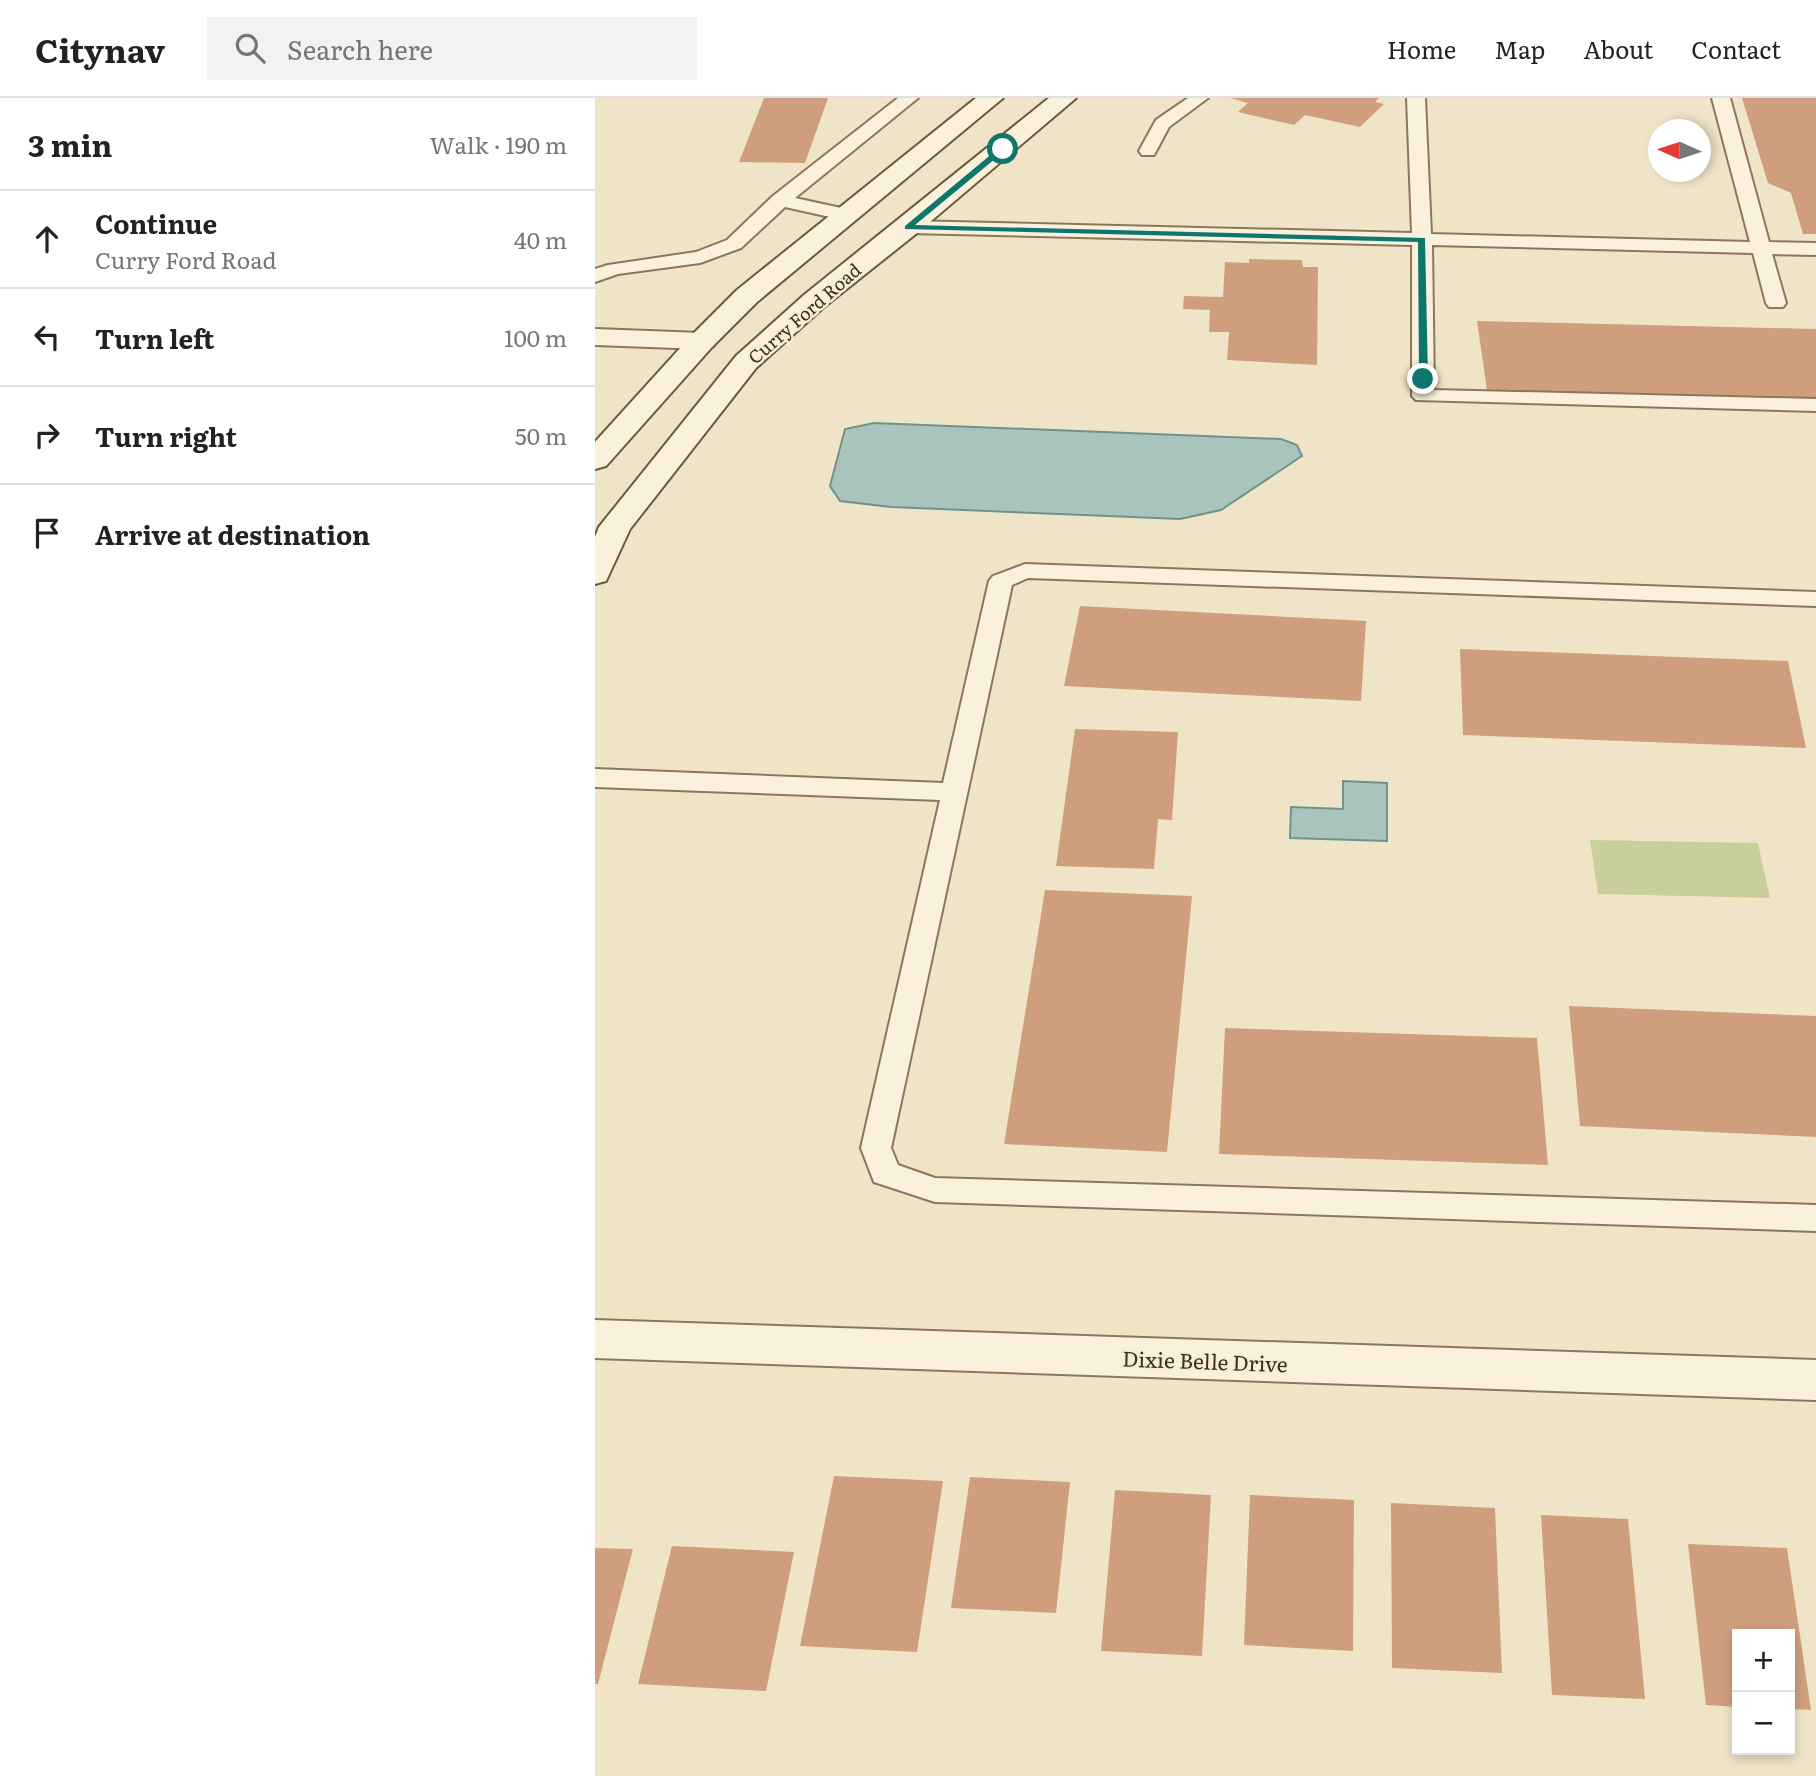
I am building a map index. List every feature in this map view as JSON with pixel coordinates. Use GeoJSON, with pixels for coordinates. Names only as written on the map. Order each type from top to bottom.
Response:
{"type":"FeatureCollection","features":[{"type":"Feature","properties":{"kind":"main road","name":"Curry Ford Road"},"geometry":{"type":"LineString","coordinates":[[595,574],[615,527],[746,362],[814,301],[1064,98]]}},
{"type":"Feature","properties":{"kind":"main road"},"geometry":{"type":"LineString","coordinates":[[595,460],[702,341],[747,296],[986,99]]}},
{"type":"Feature","properties":{"kind":"main road"},"geometry":{"type":"LineString","coordinates":[[595,337],[702,341]]}},
{"type":"Feature","properties":{"kind":"main road"},"geometry":{"type":"LineString","coordinates":[[615,527],[621,479],[698,383],[713,356],[702,341]]}},
{"type":"Feature","properties":{"kind":"main road","name":"Dixie Belle Drive"},"geometry":{"type":"LineString","coordinates":[[595,1339],[1816,1380]]}},
{"type":"Feature","properties":{"kind":"lane"},"geometry":{"type":"LineString","coordinates":[[595,276],[615,270],[700,257],[734,244],[780,200],[909,98]]}},
{"type":"Feature","properties":{"kind":"lane"},"geometry":{"type":"LineString","coordinates":[[1148,151],[1163,124],[1199,98]]}},
{"type":"Feature","properties":{"kind":"lane"},"geometry":{"type":"LineString","coordinates":[[1416,98],[1422,240],[1423,396],[1816,405]]}},
{"type":"Feature","properties":{"kind":"lane"},"geometry":{"type":"LineString","coordinates":[[1721,98],[1776,303]]}},
{"type":"Feature","properties":{"kind":"lane"},"geometry":{"type":"LineString","coordinates":[[780,200],[848,215]]}},
{"type":"Feature","properties":{"kind":"lane"},"geometry":{"type":"LineString","coordinates":[[908,227],[1816,249]]}},
{"type":"Feature","properties":{"kind":"lane"},"geometry":{"type":"LineString","coordinates":[[1816,599],[1025,571],[1002,581],[876,1148],[885,1173],[935,1190],[1816,1218]]}},
{"type":"Feature","properties":{"kind":"lane"},"geometry":{"type":"LineString","coordinates":[[595,778],[955,792]]}},
{"type":"Feature","properties":{"kind":"green space"},"geometry":{"type":"Polygon","coordinates":[[[1590,840],[1758,843],[1770,898],[1598,894],[1590,840]]]}},
{"type":"Feature","properties":{"kind":"water"},"geometry":{"type":"Polygon","coordinates":[[[874,423],[1281,439],[1297,445],[1302,456],[1221,510],[1180,519],[891,507],[840,501],[830,486],[845,429],[874,423]]]}},
{"type":"Feature","properties":{"kind":"water"},"geometry":{"type":"Polygon","coordinates":[[[1343,781],[1387,783],[1387,841],[1290,838],[1291,807],[1343,809],[1343,781]]]}},
{"type":"Feature","properties":{"kind":"building"},"geometry":{"type":"Polygon","coordinates":[[[764,98],[828,98],[805,163],[739,162],[764,98]]]}},
{"type":"Feature","properties":{"kind":"building"},"geometry":{"type":"Polygon","coordinates":[[[1230,98],[1379,98],[1375,102],[1384,104],[1360,127],[1305,115],[1294,125],[1238,112],[1248,103],[1230,98]]]}},
{"type":"Feature","properties":{"kind":"building"},"geometry":{"type":"Polygon","coordinates":[[[1742,98],[1816,98],[1816,234],[1803,234],[1791,193],[1768,183],[1742,98]]]}},
{"type":"Feature","properties":{"kind":"building"},"geometry":{"type":"Polygon","coordinates":[[[1249,259],[1302,260],[1303,267],[1318,267],[1317,365],[1227,360],[1229,332],[1209,332],[1210,310],[1183,309],[1184,296],[1223,297],[1225,262],[1249,263],[1249,259]]]}},
{"type":"Feature","properties":{"kind":"building"},"geometry":{"type":"Polygon","coordinates":[[[1477,321],[1816,329],[1816,398],[1487,390],[1477,321]]]}},
{"type":"Feature","properties":{"kind":"building"},"geometry":{"type":"Polygon","coordinates":[[[1080,606],[1366,621],[1361,701],[1064,686],[1080,606]]]}},
{"type":"Feature","properties":{"kind":"building"},"geometry":{"type":"Polygon","coordinates":[[[1460,649],[1788,661],[1806,748],[1463,735],[1460,649]]]}},
{"type":"Feature","properties":{"kind":"building"},"geometry":{"type":"Polygon","coordinates":[[[1075,729],[1178,732],[1172,820],[1158,819],[1154,869],[1056,866],[1075,729]]]}},
{"type":"Feature","properties":{"kind":"building"},"geometry":{"type":"Polygon","coordinates":[[[1045,890],[1192,896],[1167,1152],[1004,1144],[1045,890]]]}},
{"type":"Feature","properties":{"kind":"building"},"geometry":{"type":"Polygon","coordinates":[[[1569,1006],[1816,1016],[1816,1137],[1580,1126],[1569,1006]]]}},
{"type":"Feature","properties":{"kind":"building"},"geometry":{"type":"Polygon","coordinates":[[[1225,1028],[1537,1038],[1548,1165],[1219,1154],[1225,1028]]]}},
{"type":"Feature","properties":{"kind":"building"},"geometry":{"type":"Polygon","coordinates":[[[834,1476],[943,1481],[917,1652],[800,1646],[834,1476]]]}},
{"type":"Feature","properties":{"kind":"building"},"geometry":{"type":"Polygon","coordinates":[[[970,1477],[1070,1482],[1056,1613],[951,1608],[970,1477]]]}},
{"type":"Feature","properties":{"kind":"building"},"geometry":{"type":"Polygon","coordinates":[[[1115,1490],[1211,1495],[1202,1656],[1101,1651],[1115,1490]]]}},
{"type":"Feature","properties":{"kind":"building"},"geometry":{"type":"Polygon","coordinates":[[[1250,1495],[1354,1500],[1353,1651],[1244,1645],[1250,1495]]]}},
{"type":"Feature","properties":{"kind":"building"},"geometry":{"type":"Polygon","coordinates":[[[1391,1503],[1495,1508],[1502,1673],[1392,1668],[1391,1503]]]}},
{"type":"Feature","properties":{"kind":"building"},"geometry":{"type":"Polygon","coordinates":[[[1541,1515],[1628,1519],[1645,1699],[1552,1695],[1541,1515]]]}},
{"type":"Feature","properties":{"kind":"building"},"geometry":{"type":"Polygon","coordinates":[[[1688,1544],[1787,1548],[1811,1710],[1795,1709],[1795,1629],[1732,1629],[1732,1707],[1706,1705],[1688,1544]]]}},
{"type":"Feature","properties":{"kind":"building"},"geometry":{"type":"Polygon","coordinates":[[[672,1546],[794,1552],[766,1691],[638,1684],[672,1546]]]}},
{"type":"Feature","properties":{"kind":"building"},"geometry":{"type":"Polygon","coordinates":[[[595,1548],[633,1549],[598,1684],[595,1684],[595,1548]]]}},
{"type":"Feature","properties":{"kind":"route"},"geometry":{"type":"LineString","coordinates":[[1003,149],[908,227],[1422,240],[1423,379]]}}]}
